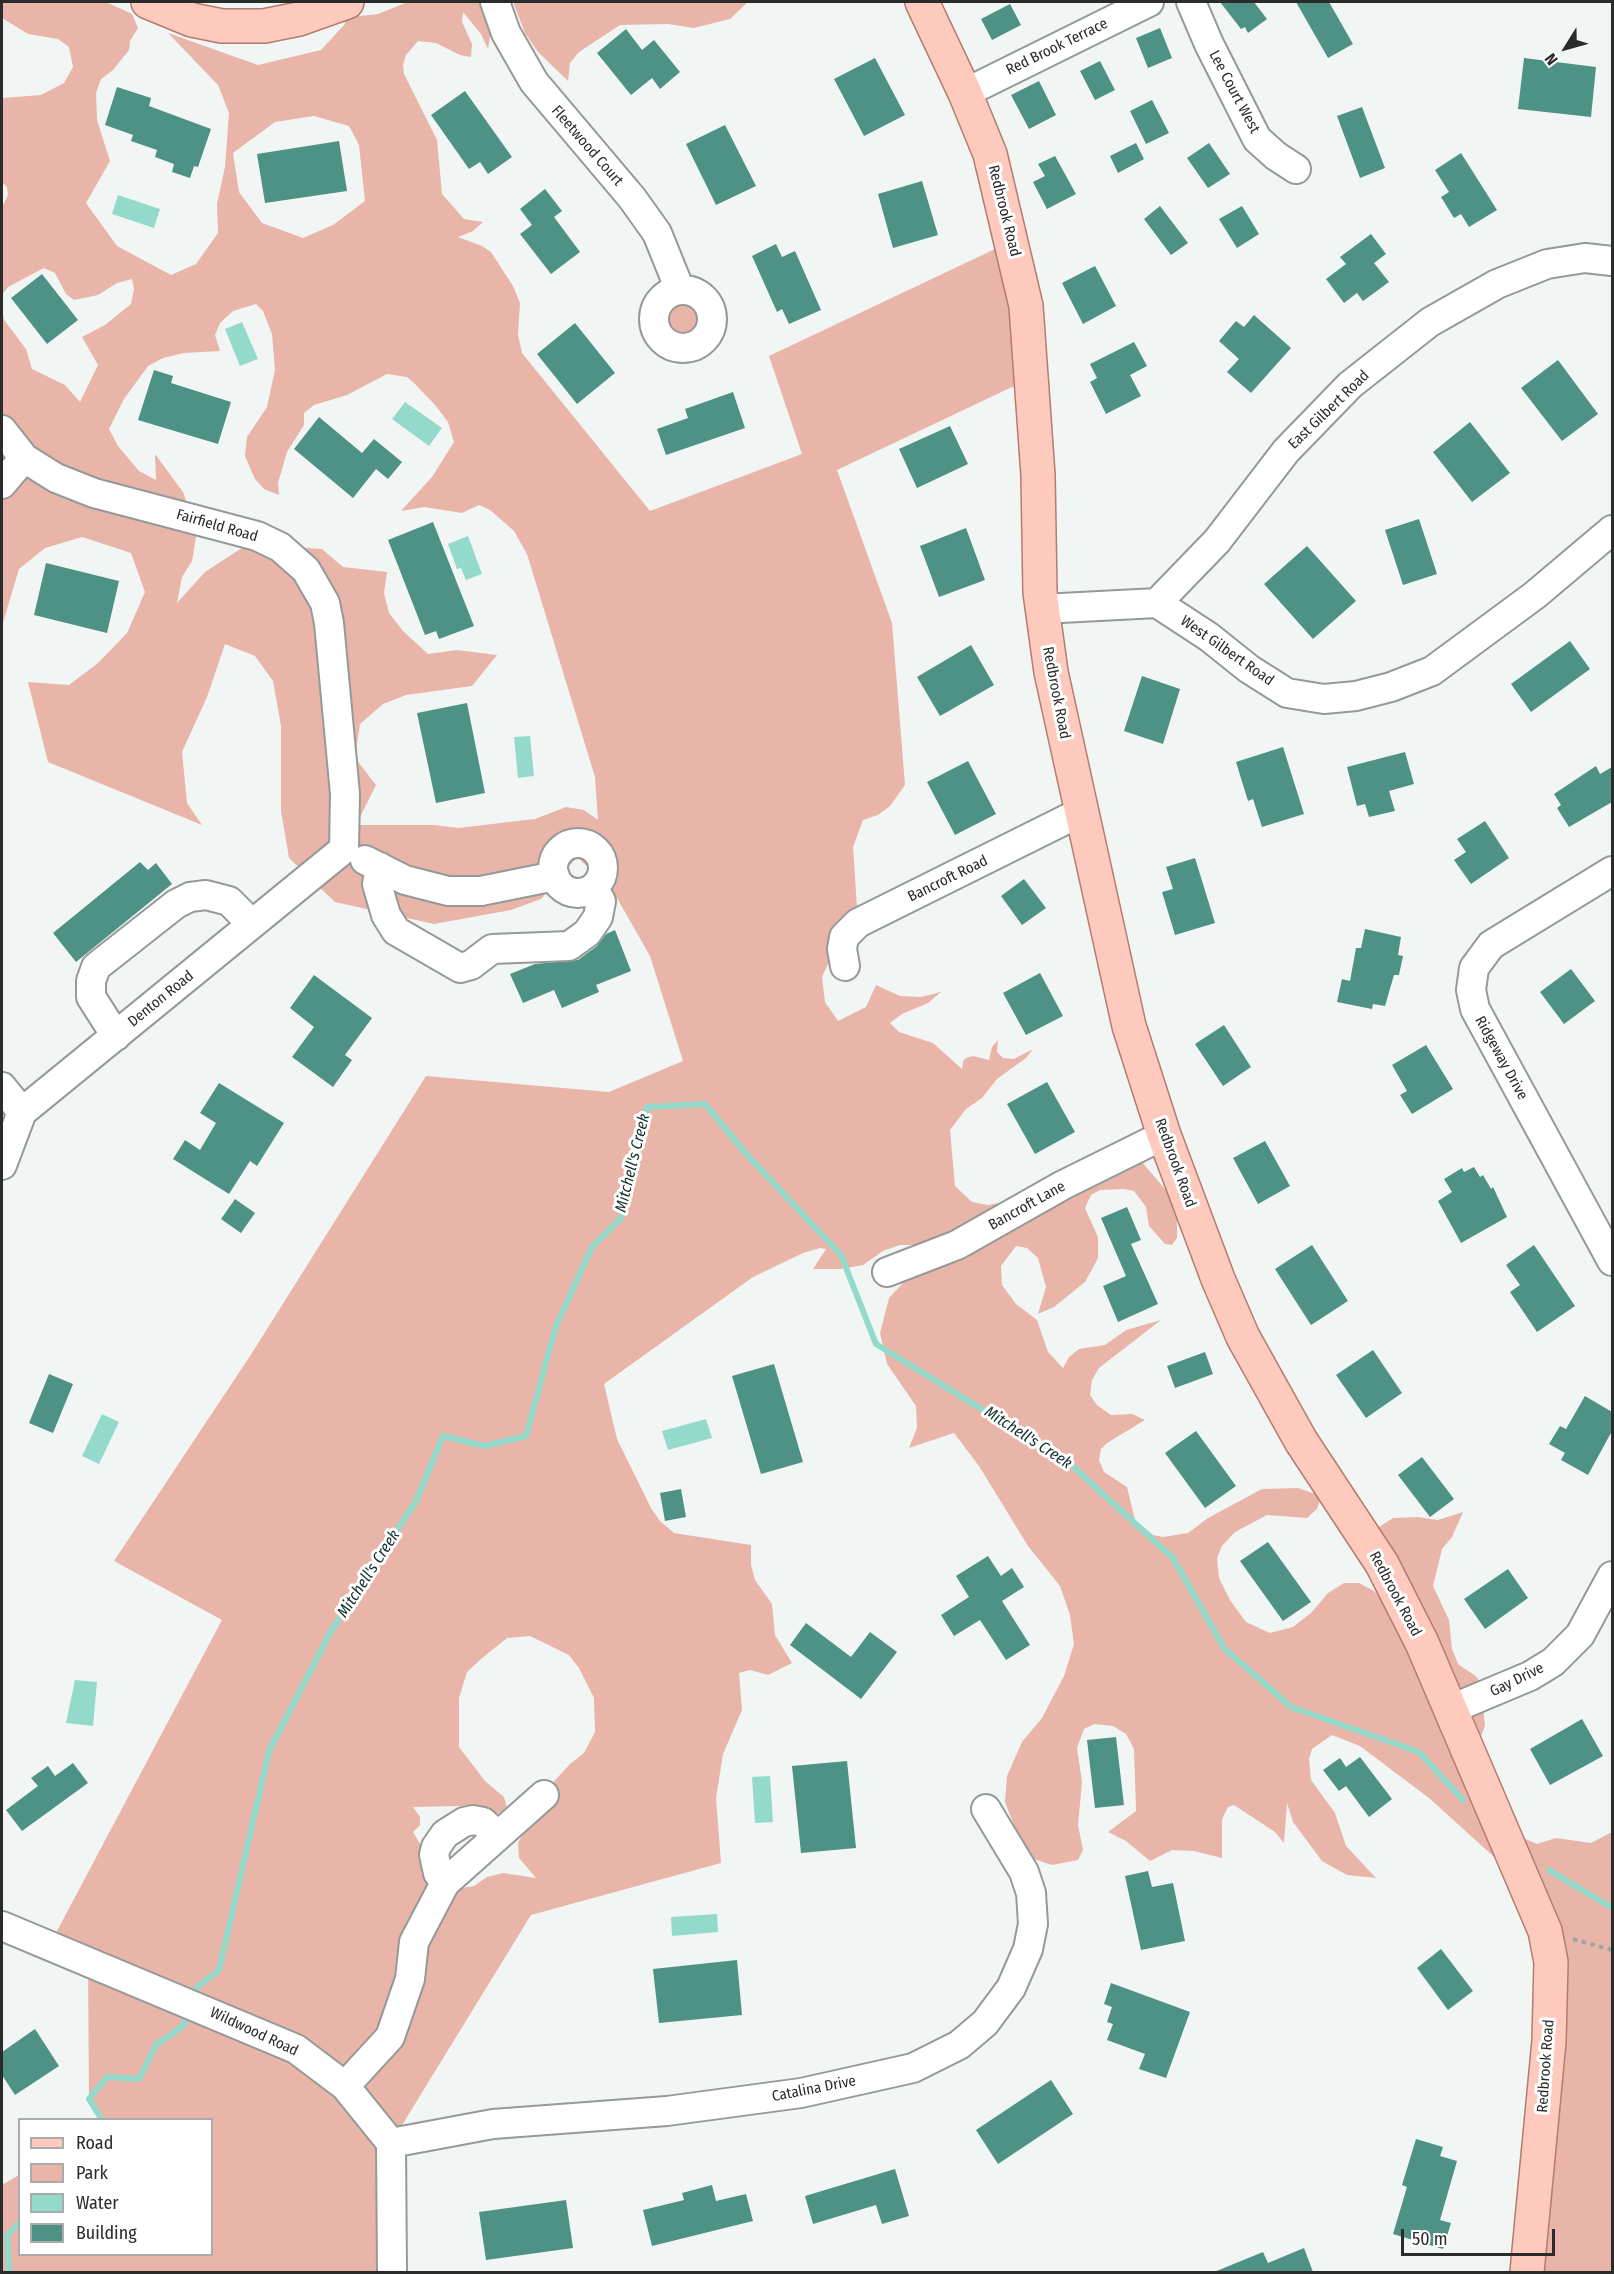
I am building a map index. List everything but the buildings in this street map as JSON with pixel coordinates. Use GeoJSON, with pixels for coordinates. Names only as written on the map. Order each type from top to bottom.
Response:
{"type":"FeatureCollection","features":[{"type":"Feature","properties":{"kind":"main road"},"geometry":{"type":"LineString","coordinates":[[148,2],[192,20],[222,26],[264,26],[299,19],[346,2]]}},
{"type":"Feature","properties":{"kind":"main road","name":"Redbrook Road"},"geometry":{"type":"LineString","coordinates":[[922,2],[965,93],[996,174],[1026,306],[1038,475],[1042,609],[1051,672],[1129,1026],[1164,1135],[1218,1280],[1243,1337],[1301,1442],[1382,1564],[1422,1643],[1545,1931],[1551,1962],[1549,2041],[1527,2272]]}},
{"type":"Feature","properties":{"kind":"street","name":"Fleetwood Court"},"geometry":{"type":"LineString","coordinates":[[495,2],[507,33],[534,82],[632,198],[657,233],[681,290]]}},
{"type":"Feature","properties":{"kind":"street","name":"Red Brook Terrace"},"geometry":{"type":"LineString","coordinates":[[965,93],[1149,2]]}},
{"type":"Feature","properties":{"kind":"street","name":"Lee Court West"},"geometry":{"type":"LineString","coordinates":[[1191,2],[1209,44],[1257,139],[1276,156],[1296,169]]}},
{"type":"Feature","properties":{"kind":"street","name":"East Gilbert Road"},"geometry":{"type":"LineString","coordinates":[[1157,603],[1216,541],[1286,451],[1350,385],[1430,322],[1497,284],[1547,264],[1585,258],[1612,261]]}},
{"type":"Feature","properties":{"kind":"street","name":"Fairfield Road"},"geometry":{"type":"LineString","coordinates":[[2,430],[24,458],[56,478],[93,493],[257,536],[280,547],[306,570],[325,603],[329,623],[345,794],[344,849]]}},
{"type":"Feature","properties":{"kind":"street"},"geometry":{"type":"LineString","coordinates":[[2,484],[24,458]]}},
{"type":"Feature","properties":{"kind":"street","name":"West Gilbert Road"},"geometry":{"type":"LineString","coordinates":[[1157,603],[1209,637],[1248,669],[1287,693],[1324,699],[1356,696],[1391,687],[1432,671],[1535,595],[1612,530]]}},
{"type":"Feature","properties":{"kind":"street"},"geometry":{"type":"LineString","coordinates":[[1042,609],[1157,603]]}},
{"type":"Feature","properties":{"kind":"street","name":"Bancroft Road"},"geometry":{"type":"LineString","coordinates":[[845,966],[842,949],[844,937],[858,923],[1082,812]]}},
{"type":"Feature","properties":{"kind":"street"},"geometry":{"type":"LineString","coordinates":[[574,843],[583,843],[598,852],[602,859],[602,876],[593,888],[586,892],[570,892],[558,883],[555,876],[555,859],[559,852],[574,843]]}},
{"type":"Feature","properties":{"kind":"street"},"geometry":{"type":"LineString","coordinates":[[344,849],[405,880],[448,891],[481,891],[555,876]]}},
{"type":"Feature","properties":{"kind":"street","name":"Denton Road"},"geometry":{"type":"LineString","coordinates":[[22,1112],[344,849]]}},
{"type":"Feature","properties":{"kind":"street"},"geometry":{"type":"LineString","coordinates":[[380,867],[377,884],[386,915],[396,931],[460,968],[471,965],[492,949],[569,946],[587,933],[598,917],[601,901],[593,888]]}},
{"type":"Feature","properties":{"kind":"street","name":"Ridgeway Drive"},"geometry":{"type":"LineString","coordinates":[[1612,871],[1491,945],[1474,968],[1471,990],[1475,1009],[1612,1261]]}},
{"type":"Feature","properties":{"kind":"street"},"geometry":{"type":"LineString","coordinates":[[116,1036],[91,997],[90,981],[96,967],[176,904],[190,897],[206,895],[229,901],[252,924]]}},
{"type":"Feature","properties":{"kind":"street"},"geometry":{"type":"LineString","coordinates":[[2,1087],[22,1112],[2,1165]]}},
{"type":"Feature","properties":{"kind":"street","name":"Bancroft Lane"},"geometry":{"type":"LineString","coordinates":[[887,1272],[957,1245],[1063,1185],[1164,1135]]}},
{"type":"Feature","properties":{"kind":"street","name":"Gay Drive"},"geometry":{"type":"LineString","coordinates":[[1449,1710],[1530,1676],[1553,1662],[1580,1635],[1612,1576]]}},
{"type":"Feature","properties":{"kind":"street"},"geometry":{"type":"LineString","coordinates":[[345,2086],[390,2037],[411,1978],[414,1942],[445,1883],[544,1796]]}},
{"type":"Feature","properties":{"kind":"street","name":"Catalina Drive"},"geometry":{"type":"LineString","coordinates":[[391,2143],[493,2124],[667,2111],[801,2093],[913,2068],[958,2045],[985,2023],[1011,1988],[1028,1949],[1033,1924],[1031,1893],[1024,1872],[986,1809]]}},
{"type":"Feature","properties":{"kind":"street","name":"Wildwood Road"},"geometry":{"type":"LineString","coordinates":[[2,1926],[296,2049],[345,2086],[391,2143]]}},
{"type":"Feature","properties":{"kind":"street"},"geometry":{"type":"LineString","coordinates":[[391,2143],[392,2272]]}},
{"type":"Feature","properties":{"kind":"path"},"geometry":{"type":"LineString","coordinates":[[1545,1931],[1612,1950]]}},
{"type":"Feature","properties":{"kind":"green space"},"geometry":{"type":"Polygon","coordinates":[[[2,2],[106,2],[132,14],[138,28],[130,41],[129,50],[113,70],[101,79],[96,93],[97,120],[110,161],[86,203],[117,246],[171,275],[196,264],[218,233],[217,204],[225,167],[229,113],[218,85],[168,33],[258,65],[321,50],[345,24],[343,11],[361,16],[378,14],[408,2],[478,2],[489,18],[491,30],[488,49],[481,34],[463,12],[462,22],[472,44],[471,57],[460,55],[436,43],[418,41],[406,55],[403,65],[404,74],[437,140],[442,194],[464,219],[483,222],[473,231],[458,237],[491,252],[513,286],[520,303],[518,335],[522,353],[650,511],[802,454],[769,356],[1012,241],[1031,378],[837,470],[892,623],[905,785],[890,806],[878,815],[863,820],[853,847],[858,923],[841,936],[822,977],[825,1002],[838,1021],[866,1007],[876,985],[900,996],[921,997],[941,992],[928,1003],[902,1014],[890,1023],[899,1032],[933,1043],[962,1069],[966,1058],[973,1056],[989,1060],[992,1047],[998,1040],[997,1052],[1003,1058],[1014,1059],[1033,1049],[1026,1058],[997,1079],[982,1098],[966,1109],[950,1130],[955,1186],[972,1202],[988,1205],[1004,1202],[1081,1181],[1141,1161],[1165,1189],[1177,1215],[1177,1238],[1172,1245],[1165,1244],[1149,1226],[1146,1207],[1134,1191],[1100,1190],[1091,1195],[1085,1208],[1098,1237],[1098,1258],[1085,1282],[1054,1307],[1038,1314],[1046,1287],[1038,1258],[1027,1248],[1016,1246],[1001,1266],[1002,1285],[1016,1304],[1037,1320],[1048,1352],[1063,1368],[1069,1357],[1079,1349],[1105,1345],[1126,1330],[1161,1320],[1099,1368],[1092,1380],[1090,1395],[1097,1405],[1111,1415],[1132,1414],[1145,1420],[1107,1443],[1101,1449],[1099,1460],[1104,1472],[1127,1487],[1135,1520],[1153,1535],[1163,1537],[1188,1533],[1208,1518],[1262,1489],[1298,1488],[1321,1496],[1317,1509],[1307,1518],[1267,1515],[1235,1532],[1222,1546],[1217,1558],[1219,1578],[1230,1600],[1246,1622],[1270,1633],[1293,1627],[1312,1612],[1328,1593],[1344,1583],[1359,1583],[1374,1591],[1387,1605],[1376,1529],[1393,1518],[1417,1517],[1438,1520],[1463,1512],[1452,1537],[1442,1549],[1433,1586],[1449,1620],[1452,1649],[1458,1664],[1477,1677],[1481,1686],[1485,1726],[1475,1751],[1491,1763],[1521,1837],[1537,1844],[1556,1838],[1591,1843],[1612,1832],[1612,2272],[1527,2272],[1551,1962],[1503,1865],[1429,1798],[1360,1746],[1332,1735],[1312,1749],[1309,1759],[1311,1780],[1335,1813],[1346,1846],[1376,1878],[1347,1875],[1322,1861],[1293,1822],[1287,1803],[1284,1843],[1275,1832],[1234,1805],[1228,1807],[1222,1819],[1222,1858],[1194,1851],[1172,1850],[1150,1861],[1126,1841],[1108,1832],[1136,1811],[1134,1749],[1126,1734],[1113,1726],[1094,1724],[1084,1729],[1077,1748],[1082,1782],[1078,1825],[1083,1850],[1078,1860],[1052,1865],[1034,1859],[1016,1830],[1005,1802],[1007,1776],[1022,1742],[1042,1718],[1064,1676],[1074,1644],[1070,1615],[1060,1586],[1028,1546],[979,1466],[954,1433],[909,1448],[917,1428],[916,1406],[887,1364],[880,1333],[889,1298],[916,1269],[921,1245],[900,1245],[883,1251],[863,1265],[841,1269],[813,1269],[826,1249],[820,1248],[803,1253],[753,1277],[604,1384],[617,1439],[651,1508],[660,1521],[674,1533],[751,1545],[751,1565],[755,1580],[772,1604],[775,1635],[792,1663],[768,1675],[750,1670],[739,1673],[742,1710],[723,1754],[716,1798],[721,1863],[531,1915],[391,2143],[392,2272],[2,2272],[2,2185],[18,2176],[18,2256],[213,2256],[213,2118],[101,2118],[89,2099],[88,1962],[49,1946],[222,1620],[114,1561],[252,1353],[426,1076],[609,1092],[683,1061],[650,956],[613,891],[577,857],[541,899],[511,910],[434,924],[335,902],[289,858],[281,811],[281,726],[273,681],[255,656],[225,644],[207,697],[182,752],[187,803],[202,825],[48,762],[28,682],[69,685],[98,663],[127,633],[145,592],[131,553],[82,537],[45,548],[19,569],[2,626],[2,305],[4,320],[26,349],[32,369],[65,385],[80,402],[98,365],[82,337],[105,325],[131,304],[134,289],[132,279],[117,283],[98,295],[74,300],[66,294],[55,273],[44,268],[8,287],[2,295],[2,207],[8,195],[7,187],[2,182],[2,98],[41,95],[64,83],[73,67],[69,47],[58,39],[28,34],[2,18],[2,2]],[[314,116],[275,122],[233,153],[239,192],[262,223],[303,238],[333,225],[365,201],[359,145],[349,126],[314,116]],[[256,304],[233,311],[220,323],[215,335],[220,351],[184,353],[163,358],[148,366],[124,399],[109,429],[118,446],[139,471],[156,480],[155,454],[183,492],[197,531],[192,561],[182,577],[177,603],[205,572],[248,544],[322,549],[343,567],[387,572],[384,593],[389,613],[403,631],[428,654],[457,650],[497,655],[472,686],[406,695],[383,704],[360,724],[355,758],[376,785],[356,825],[435,825],[458,828],[535,819],[566,807],[584,810],[598,820],[595,777],[527,554],[514,531],[490,510],[479,505],[462,513],[424,507],[401,511],[432,477],[454,442],[448,422],[415,384],[407,377],[387,374],[347,395],[314,405],[304,413],[304,425],[287,452],[278,483],[279,495],[264,489],[255,479],[245,456],[247,437],[267,407],[275,370],[272,334],[263,311],[256,304]],[[530,1636],[507,1638],[481,1659],[467,1672],[459,1698],[459,1747],[485,1781],[504,1797],[507,1807],[499,1813],[486,1813],[461,1806],[413,1807],[420,1817],[420,1825],[413,1832],[423,1849],[450,1883],[461,1888],[474,1886],[487,1877],[503,1873],[536,1878],[519,1858],[518,1843],[547,1789],[570,1764],[584,1753],[595,1732],[594,1698],[579,1668],[569,1655],[530,1636]]]}},
{"type":"Feature","properties":{"kind":"green space"},"geometry":{"type":"Polygon","coordinates":[[[513,2],[748,2],[730,19],[694,28],[668,24],[620,25],[579,52],[570,63],[568,81],[538,52],[525,33],[513,2]]]}},
{"type":"Feature","properties":{"kind":"green space"},"geometry":{"type":"Polygon","coordinates":[[[683,296],[700,303],[707,320],[700,337],[683,344],[666,337],[659,320],[666,303],[683,296]]]}},
{"type":"Feature","properties":{"kind":"water"},"geometry":{"type":"Polygon","coordinates":[[[118,195],[160,209],[154,228],[112,214],[118,195]]]}},
{"type":"Feature","properties":{"kind":"water"},"geometry":{"type":"Polygon","coordinates":[[[242,322],[258,359],[240,366],[225,329],[242,322]]]}},
{"type":"Feature","properties":{"kind":"water"},"geometry":{"type":"Polygon","coordinates":[[[405,402],[442,428],[429,446],[392,419],[405,402]]]}},
{"type":"Feature","properties":{"kind":"water"},"geometry":{"type":"Polygon","coordinates":[[[468,536],[482,574],[466,580],[461,568],[457,569],[448,544],[468,536]]]}},
{"type":"Feature","properties":{"kind":"water"},"geometry":{"type":"Polygon","coordinates":[[[530,736],[534,776],[518,778],[514,737],[530,736]]]}},
{"type":"Feature","properties":{"kind":"water"},"geometry":{"type":"Polygon","coordinates":[[[102,1414],[119,1422],[99,1464],[82,1456],[102,1414]]]}},
{"type":"Feature","properties":{"kind":"water"},"geometry":{"type":"Polygon","coordinates":[[[706,1419],[712,1438],[668,1450],[662,1431],[706,1419]]]}},
{"type":"Feature","properties":{"kind":"water"},"geometry":{"type":"Polygon","coordinates":[[[75,1680],[97,1682],[93,1726],[66,1723],[75,1680]]]}},
{"type":"Feature","properties":{"kind":"water"},"geometry":{"type":"Polygon","coordinates":[[[770,1776],[773,1822],[755,1823],[752,1777],[770,1776]]]}},
{"type":"Feature","properties":{"kind":"water"},"geometry":{"type":"Polygon","coordinates":[[[717,1914],[718,1932],[672,1936],[671,1917],[717,1914]]]}},
{"type":"Feature","properties":{"kind":"waterway","name":"Mitchell's Creek"},"geometry":{"type":"LineString","coordinates":[[193,1997],[197,1987],[219,1970],[269,1751],[331,1631],[416,1501],[443,1436],[484,1446],[526,1436],[556,1326],[592,1247],[621,1218],[647,1107],[705,1104],[748,1156],[841,1255],[876,1344],[1069,1463],[1173,1558],[1224,1648],[1291,1707],[1419,1752],[1463,1800]]}},
{"type":"Feature","properties":{"kind":"waterway","name":"Mitchell's Creek"},"geometry":{"type":"LineString","coordinates":[[1549,1870],[1612,1908]]}},
{"type":"Feature","properties":{"kind":"waterway","name":"Mitchell's Creek"},"geometry":{"type":"LineString","coordinates":[[101,2118],[89,2099],[107,2077],[139,2079],[156,2045],[183,2026],[188,2012]]}},
{"type":"Feature","properties":{"kind":"waterway","name":"Mitchell's Creek"},"geometry":{"type":"LineString","coordinates":[[9,2272],[7,2235],[18,2224]]}}]}
